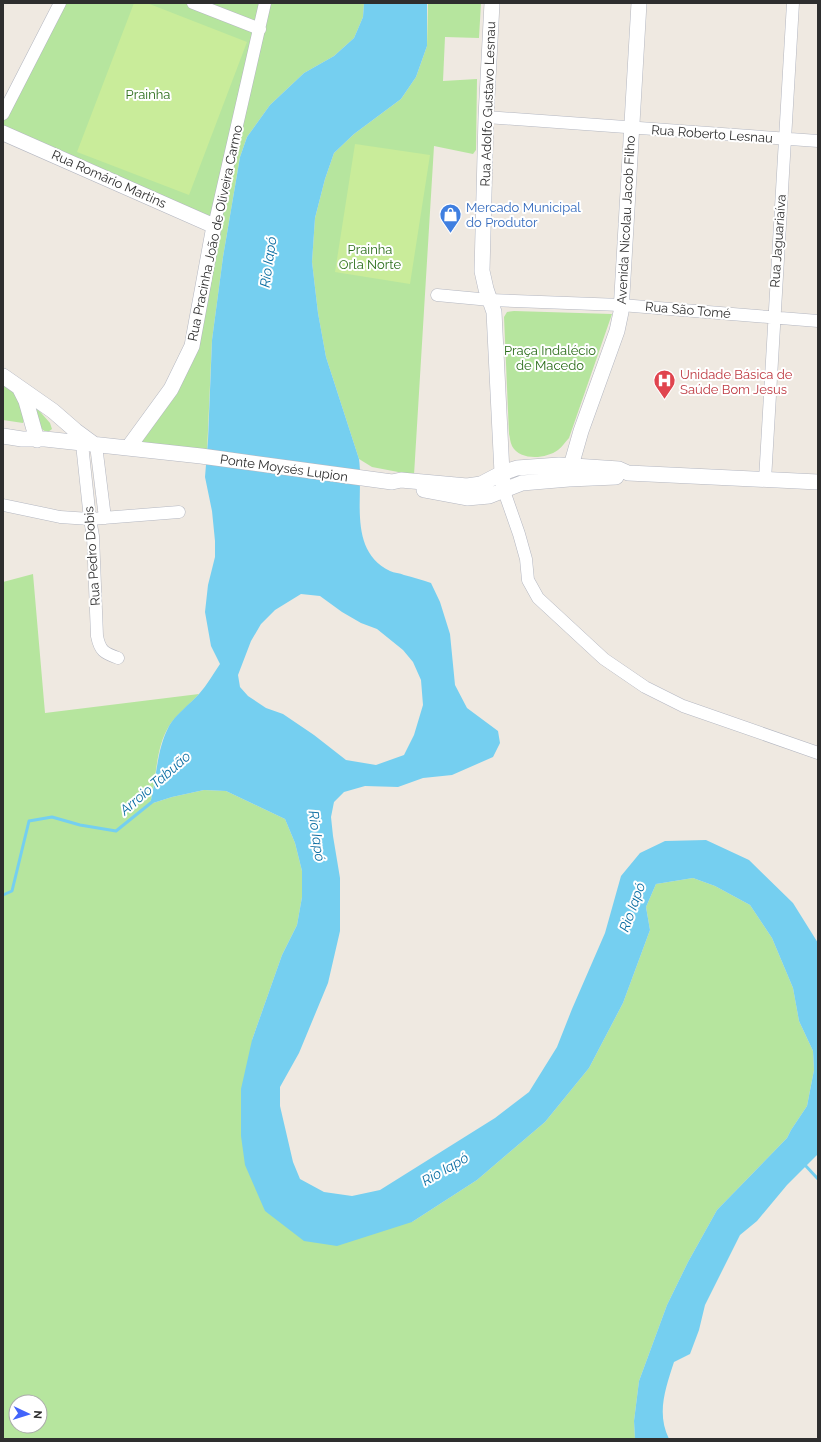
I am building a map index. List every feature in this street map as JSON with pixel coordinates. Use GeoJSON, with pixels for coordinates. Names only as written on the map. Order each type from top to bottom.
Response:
{"type":"FeatureCollection","features":[{"type":"Feature","properties":{"kind":"street"},"geometry":{"type":"LineString","coordinates":[[3,114],[60,3]]}},
{"type":"Feature","properties":{"kind":"street"},"geometry":{"type":"LineString","coordinates":[[193,3],[260,29]]}},
{"type":"Feature","properties":{"kind":"street","name":"Rua Pracinha João de Oliveira Carmo"},"geometry":{"type":"LineString","coordinates":[[128,448],[172,389],[192,346],[214,226],[265,3]]}},
{"type":"Feature","properties":{"kind":"street","name":"Rua Adolfo Gustavo Lesnau"},"geometry":{"type":"LineString","coordinates":[[492,3],[486,117],[482,271],[494,312],[504,491]]}},
{"type":"Feature","properties":{"kind":"street","name":"Avenida Nicolau Jacob Filho"},"geometry":{"type":"LineString","coordinates":[[564,472],[563,454],[581,430],[617,331],[621,305],[639,3]]}},
{"type":"Feature","properties":{"kind":"street","name":"Rua Jaguariaíva"},"geometry":{"type":"LineString","coordinates":[[764,480],[793,3]]}},
{"type":"Feature","properties":{"kind":"street","name":"Rua Roberto Lesnau"},"geometry":{"type":"LineString","coordinates":[[486,117],[818,141]]}},
{"type":"Feature","properties":{"kind":"street","name":"Rua Romário Martins"},"geometry":{"type":"LineString","coordinates":[[3,133],[214,226]]}},
{"type":"Feature","properties":{"kind":"street","name":"Rua São Tomé"},"geometry":{"type":"LineString","coordinates":[[437,295],[490,300],[621,305],[818,321]]}},
{"type":"Feature","properties":{"kind":"street"},"geometry":{"type":"LineString","coordinates":[[3,376],[61,419],[89,444]]}},
{"type":"Feature","properties":{"kind":"street"},"geometry":{"type":"LineString","coordinates":[[18,386],[42,438]]}},
{"type":"Feature","properties":{"kind":"street"},"geometry":{"type":"LineString","coordinates":[[3,436],[42,438],[58,433],[61,425],[61,419]]}},
{"type":"Feature","properties":{"kind":"street"},"geometry":{"type":"LineString","coordinates":[[3,428],[28,431],[42,438]]}},
{"type":"Feature","properties":{"kind":"street","name":"Ponte Moysés Lupion"},"geometry":{"type":"LineString","coordinates":[[42,438],[201,456],[392,482]]}},
{"type":"Feature","properties":{"kind":"street","name":"Rua Pedro Dobis"},"geometry":{"type":"LineString","coordinates":[[89,444],[105,518]]}},
{"type":"Feature","properties":{"kind":"street","name":"Rua Pedro Dobis"},"geometry":{"type":"LineString","coordinates":[[89,444],[90,519],[93,540],[97,636],[100,647],[107,654],[118,658]]}},
{"type":"Feature","properties":{"kind":"street"},"geometry":{"type":"LineString","coordinates":[[392,482],[401,480],[467,486],[480,484],[502,473],[517,468],[564,472],[619,469],[628,473],[818,482]]}},
{"type":"Feature","properties":{"kind":"street"},"geometry":{"type":"LineString","coordinates":[[392,482],[437,493],[467,498],[489,496],[522,483],[564,472]]}},
{"type":"Feature","properties":{"kind":"street"},"geometry":{"type":"LineString","coordinates":[[504,491],[526,559],[528,580],[538,598],[604,659],[645,687],[684,706],[818,753]]}},
{"type":"Feature","properties":{"kind":"street"},"geometry":{"type":"LineString","coordinates":[[3,505],[60,517],[90,519],[179,512]]}},
{"type":"Feature","properties":{"kind":"green space","name":"Prainha"},"geometry":{"type":"Polygon","coordinates":[[[65,3],[262,3],[212,220],[3,130],[3,119],[65,3]]]}},
{"type":"Feature","properties":{"kind":"green space"},"geometry":{"type":"Polygon","coordinates":[[[134,3],[147,3],[247,42],[189,195],[77,152],[134,3]]]}},
{"type":"Feature","properties":{"kind":"green space"},"geometry":{"type":"Polygon","coordinates":[[[267,3],[364,3],[363,17],[354,38],[334,56],[304,73],[270,105],[247,137],[240,157],[223,257],[212,340],[207,453],[137,446],[174,392],[267,3]]]}},
{"type":"Feature","properties":{"kind":"green space","name":"Prainha Orla Norte"},"geometry":{"type":"Polygon","coordinates":[[[428,3],[481,3],[479,38],[445,37],[443,81],[477,79],[476,150],[473,154],[434,146],[414,475],[372,467],[359,459],[326,357],[318,313],[312,262],[315,218],[325,179],[334,153],[354,134],[401,99],[416,77],[427,46],[428,3]]]}},
{"type":"Feature","properties":{"kind":"green space"},"geometry":{"type":"Polygon","coordinates":[[[355,144],[430,155],[410,284],[335,272],[355,144]]]}},
{"type":"Feature","properties":{"kind":"green space","name":"Praça Indalécio de Macedo"},"geometry":{"type":"Polygon","coordinates":[[[507,312],[612,314],[569,438],[558,450],[540,457],[527,456],[516,451],[511,444],[509,434],[504,317],[507,312]]]}},
{"type":"Feature","properties":{"kind":"green space"},"geometry":{"type":"Polygon","coordinates":[[[3,383],[23,397],[26,410],[23,423],[3,420],[3,383]]]}},
{"type":"Feature","properties":{"kind":"green space"},"geometry":{"type":"Polygon","coordinates":[[[35,406],[50,423],[52,429],[48,432],[44,431],[40,426],[35,406]]]}},
{"type":"Feature","properties":{"kind":"green space"},"geometry":{"type":"Polygon","coordinates":[[[33,574],[45,713],[199,694],[175,718],[164,735],[150,804],[172,797],[204,790],[226,791],[285,819],[295,843],[302,871],[302,897],[297,925],[282,955],[252,1040],[265,1211],[412,1222],[477,1180],[545,1122],[589,1068],[623,1003],[650,930],[646,907],[656,884],[693,878],[715,886],[750,905],[772,938],[793,988],[799,1021],[813,1051],[814,1070],[807,1106],[787,1138],[717,1210],[688,1262],[667,1305],[639,1381],[634,1421],[635,1439],[3,1439],[3,582],[33,574]]]}},
{"type":"Feature","properties":{"kind":"water","name":"Rio Iapó"},"geometry":{"type":"Polygon","coordinates":[[[364,3],[427,3],[427,46],[416,77],[401,99],[354,134],[334,153],[325,179],[315,218],[312,262],[318,313],[326,357],[359,459],[360,521],[368,550],[377,562],[390,571],[431,583],[440,602],[450,634],[455,685],[467,708],[498,731],[500,743],[493,757],[452,775],[423,778],[398,787],[365,786],[344,792],[334,802],[331,817],[340,878],[340,931],[328,983],[299,1053],[280,1087],[280,1106],[293,1162],[300,1179],[324,1192],[352,1196],[380,1190],[495,1118],[529,1092],[557,1047],[605,933],[621,876],[640,853],[665,841],[706,840],[749,860],[793,903],[818,943],[818,1154],[787,1185],[757,1221],[740,1235],[705,1305],[699,1330],[690,1354],[674,1362],[665,1390],[663,1410],[663,1420],[669,1439],[635,1439],[634,1421],[639,1381],[667,1305],[688,1262],[717,1210],[787,1138],[807,1106],[814,1070],[813,1051],[799,1021],[793,988],[772,938],[750,905],[715,886],[693,878],[656,884],[646,907],[650,930],[623,1003],[589,1068],[545,1122],[477,1180],[412,1222],[337,1246],[304,1241],[265,1211],[245,1165],[241,1136],[241,1089],[252,1040],[282,955],[297,925],[302,897],[302,871],[295,843],[285,819],[226,791],[204,790],[172,797],[150,804],[159,755],[169,726],[202,691],[220,664],[211,646],[205,612],[208,585],[215,557],[215,541],[212,511],[205,477],[212,340],[223,257],[240,157],[247,137],[270,105],[304,73],[334,56],[354,38],[363,17],[364,3]],[[301,594],[275,610],[261,624],[251,641],[238,675],[240,687],[248,696],[266,708],[283,714],[314,735],[346,760],[376,765],[404,755],[414,735],[423,705],[421,680],[413,662],[403,650],[377,629],[361,623],[342,612],[320,596],[301,594]]]}},
{"type":"Feature","properties":{"kind":"waterway","name":"Arroio Tabuão"},"geometry":{"type":"LineString","coordinates":[[3,895],[12,891],[29,821],[52,817],[80,825],[116,831],[152,802]]}},
{"type":"Feature","properties":{"kind":"waterway"},"geometry":{"type":"LineString","coordinates":[[804,1164],[818,1179]]}},
{"type":"Feature","properties":{"kind":"place","name":"Mercado Municipal do Produtor"},"geometry":{"type":"Point","coordinates":[451,234]}},
{"type":"Feature","properties":{"kind":"place","name":"Unidade Básica de Saúde Bom Jesus"},"geometry":{"type":"Point","coordinates":[665,400]}}]}
